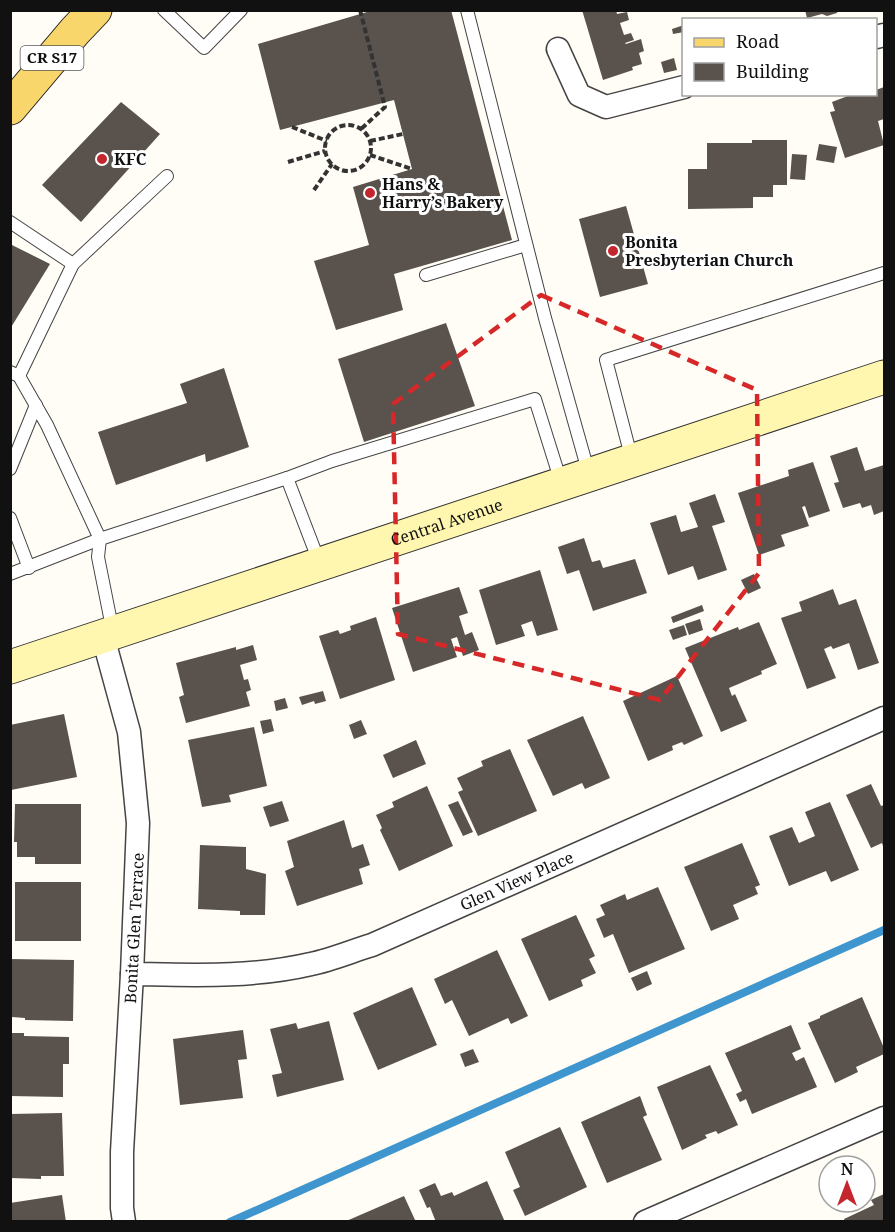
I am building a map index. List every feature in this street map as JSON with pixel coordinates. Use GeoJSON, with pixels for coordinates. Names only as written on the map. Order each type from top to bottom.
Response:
{"type":"FeatureCollection","features":[{"type":"Feature","properties":{"kind":"main road","name":"CR S17"},"geometry":{"type":"LineString","coordinates":[[10,108],[95,10]]}},
{"type":"Feature","properties":{"kind":"main road","name":"Central Avenue"},"geometry":{"type":"LineString","coordinates":[[10,667],[885,377]]}},
{"type":"Feature","properties":{"kind":"street"},"geometry":{"type":"LineString","coordinates":[[558,49],[579,95],[606,107],[682,88]]}},
{"type":"Feature","properties":{"kind":"street","name":"Bonita Glen Terrace"},"geometry":{"type":"LineString","coordinates":[[108,636],[129,732],[138,823],[122,1152],[124,1221]]}},
{"type":"Feature","properties":{"kind":"street","name":"Glen View Place"},"geometry":{"type":"LineString","coordinates":[[132,974],[222,976],[262,973],[312,964],[372,945],[885,718]]}},
{"type":"Feature","properties":{"kind":"street"},"geometry":{"type":"LineString","coordinates":[[645,1221],[885,1118]]}},
{"type":"Feature","properties":{"kind":"lane"},"geometry":{"type":"LineString","coordinates":[[165,10],[204,48],[241,10]]}},
{"type":"Feature","properties":{"kind":"lane"},"geometry":{"type":"LineString","coordinates":[[468,10],[548,329],[575,480]]}},
{"type":"Feature","properties":{"kind":"lane"},"geometry":{"type":"LineString","coordinates":[[108,636],[98,557],[100,539],[36,405],[15,374],[73,264],[167,176]]}},
{"type":"Feature","properties":{"kind":"lane"},"geometry":{"type":"LineString","coordinates":[[10,222],[73,264]]}},
{"type":"Feature","properties":{"kind":"lane"},"geometry":{"type":"LineString","coordinates":[[426,275],[526,245]]}},
{"type":"Feature","properties":{"kind":"lane"},"geometry":{"type":"LineString","coordinates":[[633,461],[606,360],[885,273]]}},
{"type":"Feature","properties":{"kind":"lane"},"geometry":{"type":"LineString","coordinates":[[10,574],[100,539],[332,461],[535,399],[575,480]]}},
{"type":"Feature","properties":{"kind":"lane"},"geometry":{"type":"LineString","coordinates":[[10,469],[36,405]]}},
{"type":"Feature","properties":{"kind":"lane"},"geometry":{"type":"LineString","coordinates":[[287,478],[321,565]]}},
{"type":"Feature","properties":{"kind":"lane"},"geometry":{"type":"LineString","coordinates":[[10,518],[28,568]]}},
{"type":"Feature","properties":{"kind":"path"},"geometry":{"type":"LineString","coordinates":[[360,10],[384,107],[361,129]]}},
{"type":"Feature","properties":{"kind":"path"},"geometry":{"type":"LineString","coordinates":[[340,126],[354,126],[361,129],[369,141],[369,155],[366,162],[354,170],[346,170],[332,164],[325,151],[333,130],[340,126]]}},
{"type":"Feature","properties":{"kind":"path"},"geometry":{"type":"LineString","coordinates":[[292,127],[327,141]]}},
{"type":"Feature","properties":{"kind":"path"},"geometry":{"type":"LineString","coordinates":[[369,141],[403,134]]}},
{"type":"Feature","properties":{"kind":"path"},"geometry":{"type":"LineString","coordinates":[[288,162],[325,151]]}},
{"type":"Feature","properties":{"kind":"path"},"geometry":{"type":"LineString","coordinates":[[369,155],[412,169]]}},
{"type":"Feature","properties":{"kind":"path"},"geometry":{"type":"LineString","coordinates":[[314,190],[332,164]]}},
{"type":"Feature","properties":{"kind":"highlighted area"},"geometry":{"type":"Polygon","coordinates":[[[541,295],[757,390],[759,573],[660,700],[398,634],[393,404],[541,295]]]}},
{"type":"Feature","properties":{"kind":"building"},"geometry":{"type":"Polygon","coordinates":[[[367,10],[451,10],[512,240],[394,274],[403,310],[336,330],[314,261],[369,245],[353,187],[412,169],[394,100],[280,130],[258,44],[367,12],[367,10]]]}},
{"type":"Feature","properties":{"kind":"building"},"geometry":{"type":"Polygon","coordinates":[[[582,10],[616,10],[617,14],[627,12],[629,20],[620,23],[624,35],[631,33],[634,40],[625,43],[641,39],[644,51],[639,53],[642,64],[632,67],[633,70],[603,80],[582,10]]]}},
{"type":"Feature","properties":{"kind":"building"},"geometry":{"type":"Polygon","coordinates":[[[805,10],[838,10],[837,13],[827,16],[822,14],[807,18],[805,10]]]}},
{"type":"Feature","properties":{"kind":"building"},"geometry":{"type":"Polygon","coordinates":[[[682,26],[682,32],[673,34],[672,29],[682,26]]]}},
{"type":"Feature","properties":{"kind":"building"},"geometry":{"type":"Polygon","coordinates":[[[674,58],[677,70],[664,73],[661,62],[674,58]]]}},
{"type":"Feature","properties":{"kind":"building"},"geometry":{"type":"Polygon","coordinates":[[[884,87],[884,119],[878,121],[884,145],[845,158],[830,112],[835,111],[832,102],[848,96],[877,96],[877,90],[884,87]]]}},
{"type":"Feature","properties":{"kind":"building","name":"KFC"},"geometry":{"type":"Polygon","coordinates":[[[121,102],[160,134],[81,222],[42,185],[121,102]]]}},
{"type":"Feature","properties":{"kind":"building"},"geometry":{"type":"Polygon","coordinates":[[[752,140],[787,140],[787,185],[773,185],[773,197],[753,197],[753,208],[688,209],[688,169],[707,169],[707,143],[752,143],[752,140]]]}},
{"type":"Feature","properties":{"kind":"building"},"geometry":{"type":"Polygon","coordinates":[[[819,144],[837,147],[834,163],[816,160],[819,144]]]}},
{"type":"Feature","properties":{"kind":"building"},"geometry":{"type":"Polygon","coordinates":[[[792,154],[807,155],[805,180],[790,179],[792,154]]]}},
{"type":"Feature","properties":{"kind":"building","name":"Bonita Presbyterian Church"},"geometry":{"type":"Polygon","coordinates":[[[626,206],[648,284],[600,297],[579,219],[626,206]]]}},
{"type":"Feature","properties":{"kind":"building"},"geometry":{"type":"Polygon","coordinates":[[[10,244],[50,264],[10,329],[10,244]]]}},
{"type":"Feature","properties":{"kind":"building"},"geometry":{"type":"Polygon","coordinates":[[[446,323],[475,406],[364,442],[338,359],[446,323]]]}},
{"type":"Feature","properties":{"kind":"building"},"geometry":{"type":"Polygon","coordinates":[[[224,368],[249,447],[206,462],[205,454],[116,485],[98,432],[187,403],[180,384],[224,368]]]}},
{"type":"Feature","properties":{"kind":"building"},"geometry":{"type":"Polygon","coordinates":[[[857,447],[865,471],[884,465],[884,511],[874,515],[871,505],[862,508],[860,503],[843,508],[834,483],[839,482],[830,456],[857,447]]]}},
{"type":"Feature","properties":{"kind":"building"},"geometry":{"type":"Polygon","coordinates":[[[813,462],[830,511],[809,518],[805,506],[802,507],[809,526],[781,535],[785,546],[759,555],[738,493],[789,476],[788,470],[813,462]]]}},
{"type":"Feature","properties":{"kind":"building"},"geometry":{"type":"Polygon","coordinates":[[[715,494],[725,522],[712,526],[727,570],[698,580],[693,566],[668,575],[650,523],[676,515],[681,532],[698,527],[689,503],[715,494]]]}},
{"type":"Feature","properties":{"kind":"building"},"geometry":{"type":"Polygon","coordinates":[[[584,538],[592,562],[600,560],[603,568],[635,559],[647,593],[593,611],[579,570],[567,574],[558,547],[584,538]]]}},
{"type":"Feature","properties":{"kind":"building"},"geometry":{"type":"Polygon","coordinates":[[[540,570],[558,630],[537,636],[532,621],[521,625],[525,636],[496,645],[479,590],[540,570]]]}},
{"type":"Feature","properties":{"kind":"building"},"geometry":{"type":"Polygon","coordinates":[[[754,574],[761,588],[748,594],[741,580],[754,574]]]}},
{"type":"Feature","properties":{"kind":"building"},"geometry":{"type":"Polygon","coordinates":[[[459,587],[468,613],[459,616],[465,635],[472,632],[479,650],[463,656],[457,637],[451,639],[457,657],[413,672],[392,608],[459,587]]]}},
{"type":"Feature","properties":{"kind":"building"},"geometry":{"type":"Polygon","coordinates":[[[833,589],[839,605],[856,599],[879,663],[858,670],[849,643],[833,649],[831,646],[824,649],[836,678],[807,689],[781,618],[802,611],[799,602],[833,589]]]}},
{"type":"Feature","properties":{"kind":"building"},"geometry":{"type":"Polygon","coordinates":[[[702,605],[704,611],[673,623],[671,617],[702,605]]]}},
{"type":"Feature","properties":{"kind":"building"},"geometry":{"type":"Polygon","coordinates":[[[376,617],[395,680],[340,699],[319,636],[338,630],[340,634],[351,630],[350,626],[376,617]]]}},
{"type":"Feature","properties":{"kind":"building"},"geometry":{"type":"Polygon","coordinates":[[[700,619],[703,630],[689,635],[685,624],[700,619]]]}},
{"type":"Feature","properties":{"kind":"building"},"geometry":{"type":"Polygon","coordinates":[[[759,622],[777,664],[761,671],[762,674],[729,688],[732,696],[735,694],[747,721],[721,732],[685,648],[738,627],[739,630],[759,622]]]}},
{"type":"Feature","properties":{"kind":"building"},"geometry":{"type":"Polygon","coordinates":[[[684,625],[687,635],[673,640],[669,630],[684,625]]]}},
{"type":"Feature","properties":{"kind":"building"},"geometry":{"type":"Polygon","coordinates":[[[253,645],[257,660],[240,665],[244,680],[248,679],[251,690],[246,692],[250,706],[186,723],[179,697],[184,695],[176,663],[236,647],[236,650],[253,645]]]}},
{"type":"Feature","properties":{"kind":"building"},"geometry":{"type":"Polygon","coordinates":[[[677,676],[703,736],[684,745],[682,742],[672,746],[673,750],[648,761],[623,701],[677,676]]]}},
{"type":"Feature","properties":{"kind":"building"},"geometry":{"type":"Polygon","coordinates":[[[323,691],[326,701],[315,704],[314,701],[302,705],[299,697],[323,691]]]}},
{"type":"Feature","properties":{"kind":"building"},"geometry":{"type":"Polygon","coordinates":[[[285,698],[288,708],[276,711],[274,701],[285,698]]]}},
{"type":"Feature","properties":{"kind":"building"},"geometry":{"type":"Polygon","coordinates":[[[64,714],[77,777],[11,790],[10,725],[64,714]]]}},
{"type":"Feature","properties":{"kind":"building"},"geometry":{"type":"Polygon","coordinates":[[[583,716],[610,778],[585,789],[582,783],[553,796],[527,740],[583,716]]]}},
{"type":"Feature","properties":{"kind":"building"},"geometry":{"type":"Polygon","coordinates":[[[271,719],[274,731],[263,734],[260,721],[271,719]]]}},
{"type":"Feature","properties":{"kind":"building"},"geometry":{"type":"Polygon","coordinates":[[[361,720],[367,734],[354,739],[349,725],[361,720]]]}},
{"type":"Feature","properties":{"kind":"building"},"geometry":{"type":"Polygon","coordinates":[[[254,727],[267,786],[229,795],[231,802],[202,807],[188,740],[254,727]]]}},
{"type":"Feature","properties":{"kind":"building"},"geometry":{"type":"Polygon","coordinates":[[[416,740],[426,764],[393,778],[383,755],[416,740]]]}},
{"type":"Feature","properties":{"kind":"building"},"geometry":{"type":"Polygon","coordinates":[[[510,749],[537,811],[478,836],[458,792],[463,790],[457,778],[483,766],[481,761],[510,749]]]}},
{"type":"Feature","properties":{"kind":"building"},"geometry":{"type":"Polygon","coordinates":[[[871,784],[881,806],[884,805],[884,849],[882,843],[871,848],[846,795],[871,784]]]}},
{"type":"Feature","properties":{"kind":"building"},"geometry":{"type":"Polygon","coordinates":[[[427,786],[453,846],[399,871],[380,830],[382,828],[376,815],[394,807],[392,802],[427,786]]]}},
{"type":"Feature","properties":{"kind":"building"},"geometry":{"type":"Polygon","coordinates":[[[282,801],[289,821],[270,827],[263,807],[282,801]]]}},
{"type":"Feature","properties":{"kind":"building"},"geometry":{"type":"Polygon","coordinates":[[[458,801],[473,832],[463,836],[448,805],[458,801]]]}},
{"type":"Feature","properties":{"kind":"building"},"geometry":{"type":"Polygon","coordinates":[[[830,802],[859,870],[831,882],[826,871],[789,886],[769,836],[792,827],[799,843],[815,836],[805,812],[830,802]]]}},
{"type":"Feature","properties":{"kind":"building"},"geometry":{"type":"Polygon","coordinates":[[[15,804],[81,804],[81,864],[35,864],[35,857],[17,857],[17,842],[14,842],[15,804]]]}},
{"type":"Feature","properties":{"kind":"building"},"geometry":{"type":"Polygon","coordinates":[[[344,820],[352,848],[363,844],[370,865],[359,869],[363,884],[297,906],[285,871],[294,867],[287,841],[344,820]]]}},
{"type":"Feature","properties":{"kind":"building"},"geometry":{"type":"Polygon","coordinates":[[[742,843],[760,885],[755,887],[758,894],[733,905],[739,919],[711,931],[684,867],[742,843]]]}},
{"type":"Feature","properties":{"kind":"building"},"geometry":{"type":"Polygon","coordinates":[[[200,845],[246,847],[246,869],[266,874],[265,915],[240,915],[240,911],[198,909],[200,845]]]}},
{"type":"Feature","properties":{"kind":"building"},"geometry":{"type":"Polygon","coordinates":[[[15,882],[81,882],[81,941],[15,941],[15,882]]]}},
{"type":"Feature","properties":{"kind":"building"},"geometry":{"type":"Polygon","coordinates":[[[658,887],[685,949],[629,973],[613,934],[604,938],[596,919],[605,915],[600,905],[625,894],[627,900],[658,887]]]}},
{"type":"Feature","properties":{"kind":"building"},"geometry":{"type":"Polygon","coordinates":[[[576,915],[595,956],[589,959],[596,973],[581,980],[583,986],[549,1001],[521,939],[576,915]]]}},
{"type":"Feature","properties":{"kind":"building"},"geometry":{"type":"Polygon","coordinates":[[[497,950],[528,1016],[511,1024],[508,1018],[469,1036],[452,1000],[445,1004],[434,979],[497,950]]]}},
{"type":"Feature","properties":{"kind":"building"},"geometry":{"type":"Polygon","coordinates":[[[10,959],[74,960],[73,1021],[25,1020],[25,1018],[12,1017],[10,959]]]}},
{"type":"Feature","properties":{"kind":"building"},"geometry":{"type":"Polygon","coordinates":[[[647,971],[652,984],[637,991],[631,978],[647,971]]]}},
{"type":"Feature","properties":{"kind":"building"},"geometry":{"type":"Polygon","coordinates":[[[412,987],[437,1045],[378,1070],[353,1013],[412,987]]]}},
{"type":"Feature","properties":{"kind":"building"},"geometry":{"type":"Polygon","coordinates":[[[862,997],[884,1048],[884,1054],[856,1067],[858,1072],[835,1083],[808,1023],[862,997]]]}},
{"type":"Feature","properties":{"kind":"building"},"geometry":{"type":"Polygon","coordinates":[[[329,1021],[344,1080],[277,1097],[272,1075],[282,1073],[270,1029],[296,1023],[298,1029],[329,1021]]]}},
{"type":"Feature","properties":{"kind":"building"},"geometry":{"type":"Polygon","coordinates":[[[791,1025],[801,1049],[792,1053],[796,1061],[804,1057],[817,1087],[752,1114],[746,1099],[740,1102],[736,1094],[742,1091],[725,1053],[791,1025]]]}},
{"type":"Feature","properties":{"kind":"building"},"geometry":{"type":"Polygon","coordinates":[[[243,1030],[247,1059],[238,1060],[243,1098],[180,1105],[173,1039],[243,1030]]]}},
{"type":"Feature","properties":{"kind":"building"},"geometry":{"type":"Polygon","coordinates":[[[10,1033],[24,1033],[24,1036],[69,1037],[69,1064],[63,1064],[63,1097],[10,1096],[10,1033]]]}},
{"type":"Feature","properties":{"kind":"building"},"geometry":{"type":"Polygon","coordinates":[[[473,1049],[479,1062],[465,1067],[460,1054],[473,1049]]]}},
{"type":"Feature","properties":{"kind":"building"},"geometry":{"type":"Polygon","coordinates":[[[710,1065],[738,1125],[718,1134],[716,1131],[705,1135],[707,1138],[682,1150],[657,1087],[710,1065]]]}},
{"type":"Feature","properties":{"kind":"building"},"geometry":{"type":"Polygon","coordinates":[[[640,1096],[647,1115],[643,1117],[662,1160],[607,1183],[581,1122],[640,1096]]]}},
{"type":"Feature","properties":{"kind":"building"},"geometry":{"type":"Polygon","coordinates":[[[62,1113],[64,1176],[41,1176],[41,1179],[10,1178],[10,1114],[62,1113]]]}},
{"type":"Feature","properties":{"kind":"building"},"geometry":{"type":"Polygon","coordinates":[[[560,1127],[587,1187],[525,1216],[513,1190],[520,1187],[505,1152],[560,1127]]]}},
{"type":"Feature","properties":{"kind":"building"},"geometry":{"type":"Polygon","coordinates":[[[487,1181],[505,1222],[436,1222],[419,1190],[435,1183],[441,1196],[452,1192],[454,1196],[487,1181]]]}},
{"type":"Feature","properties":{"kind":"building"},"geometry":{"type":"Polygon","coordinates":[[[884,1194],[884,1222],[845,1222],[844,1219],[855,1214],[877,1214],[877,1197],[884,1194]]]}},
{"type":"Feature","properties":{"kind":"building"},"geometry":{"type":"Polygon","coordinates":[[[62,1195],[66,1222],[10,1222],[10,1203],[62,1195]]]}},
{"type":"Feature","properties":{"kind":"building"},"geometry":{"type":"Polygon","coordinates":[[[404,1196],[416,1222],[344,1222],[404,1196]]]}},
{"type":"Feature","properties":{"kind":"waterway"},"geometry":{"type":"LineString","coordinates":[[230,1222],[884,930]]}},
{"type":"Feature","properties":{"kind":"place","name":"KFC"},"geometry":{"type":"Point","coordinates":[102,159]}},
{"type":"Feature","properties":{"kind":"place","name":"Hans & Harry’s Bakery"},"geometry":{"type":"Point","coordinates":[370,193]}},
{"type":"Feature","properties":{"kind":"place","name":"Bonita Presbyterian Church"},"geometry":{"type":"Point","coordinates":[613,251]}}]}
